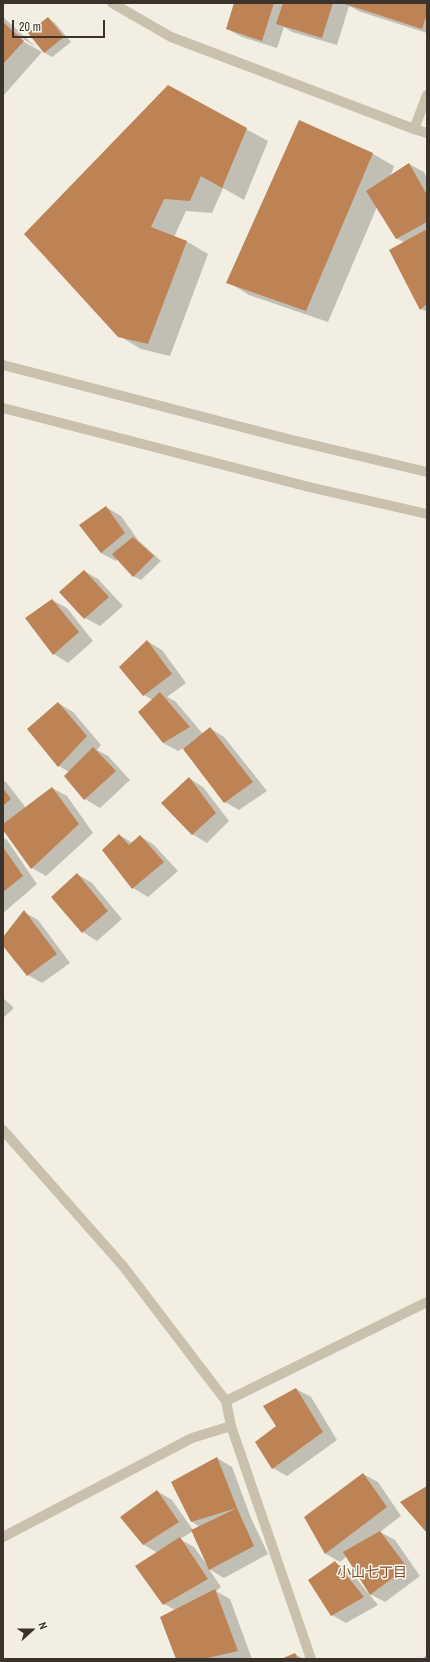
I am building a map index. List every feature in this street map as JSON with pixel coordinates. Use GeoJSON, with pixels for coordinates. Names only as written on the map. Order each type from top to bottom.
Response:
{"type":"FeatureCollection","features":[{"type":"Feature","properties":{"kind":"street"},"geometry":{"type":"LineString","coordinates":[[112,3],[171,37],[427,133]]}},
{"type":"Feature","properties":{"kind":"street"},"geometry":{"type":"LineString","coordinates":[[414,129],[427,95]]}},
{"type":"Feature","properties":{"kind":"street"},"geometry":{"type":"LineString","coordinates":[[3,364],[288,439],[427,472]]}},
{"type":"Feature","properties":{"kind":"street"},"geometry":{"type":"LineString","coordinates":[[3,408],[309,487],[427,514]]}},
{"type":"Feature","properties":{"kind":"street"},"geometry":{"type":"LineString","coordinates":[[3,1130],[123,1266],[226,1401],[231,1426],[311,1659]]}},
{"type":"Feature","properties":{"kind":"street"},"geometry":{"type":"LineString","coordinates":[[226,1401],[427,1302]]}},
{"type":"Feature","properties":{"kind":"street"},"geometry":{"type":"LineString","coordinates":[[3,1537],[192,1438],[231,1426]]}},
{"type":"Feature","properties":{"kind":"building"},"geometry":{"type":"Polygon","coordinates":[[[234,3],[274,3],[262,41],[226,29],[234,3]]]}},
{"type":"Feature","properties":{"kind":"building"},"geometry":{"type":"Polygon","coordinates":[[[283,3],[333,3],[322,38],[276,24],[283,3]]]}},
{"type":"Feature","properties":{"kind":"building"},"geometry":{"type":"Polygon","coordinates":[[[345,3],[427,3],[427,14],[422,29],[345,3]]]}},
{"type":"Feature","properties":{"kind":"building"},"geometry":{"type":"Polygon","coordinates":[[[48,17],[64,37],[44,53],[28,33],[48,17]]]}},
{"type":"Feature","properties":{"kind":"building"},"geometry":{"type":"Polygon","coordinates":[[[3,22],[24,41],[3,64],[3,22]]]}},
{"type":"Feature","properties":{"kind":"building"},"geometry":{"type":"Polygon","coordinates":[[[168,85],[247,128],[222,188],[201,176],[190,201],[164,199],[151,227],[187,241],[148,344],[118,337],[24,234],[168,85]]]}},
{"type":"Feature","properties":{"kind":"building"},"geometry":{"type":"Polygon","coordinates":[[[299,120],[373,153],[306,311],[226,283],[299,120]]]}},
{"type":"Feature","properties":{"kind":"building"},"geometry":{"type":"Polygon","coordinates":[[[409,163],[427,195],[427,222],[396,239],[366,191],[409,163]]]}},
{"type":"Feature","properties":{"kind":"building"},"geometry":{"type":"Polygon","coordinates":[[[427,229],[427,304],[420,310],[389,250],[427,229]]]}},
{"type":"Feature","properties":{"kind":"building"},"geometry":{"type":"Polygon","coordinates":[[[106,506],[125,533],[101,553],[79,525],[106,506]]]}},
{"type":"Feature","properties":{"kind":"building"},"geometry":{"type":"Polygon","coordinates":[[[133,537],[154,556],[133,577],[112,554],[133,537]]]}},
{"type":"Feature","properties":{"kind":"building"},"geometry":{"type":"Polygon","coordinates":[[[84,570],[109,597],[84,619],[59,592],[84,570]]]}},
{"type":"Feature","properties":{"kind":"building"},"geometry":{"type":"Polygon","coordinates":[[[52,599],[79,632],[53,655],[25,618],[52,599]]]}},
{"type":"Feature","properties":{"kind":"building"},"geometry":{"type":"Polygon","coordinates":[[[147,640],[172,674],[143,696],[119,667],[147,640]]]}},
{"type":"Feature","properties":{"kind":"building"},"geometry":{"type":"Polygon","coordinates":[[[160,692],[190,727],[163,743],[138,712],[160,692]]]}},
{"type":"Feature","properties":{"kind":"building"},"geometry":{"type":"Polygon","coordinates":[[[58,702],[87,736],[58,767],[27,729],[58,702]]]}},
{"type":"Feature","properties":{"kind":"building"},"geometry":{"type":"Polygon","coordinates":[[[210,727],[253,782],[224,803],[183,749],[210,727]]]}},
{"type":"Feature","properties":{"kind":"building"},"geometry":{"type":"Polygon","coordinates":[[[93,747],[116,771],[84,800],[64,776],[93,747]]]}},
{"type":"Feature","properties":{"kind":"building"},"geometry":{"type":"Polygon","coordinates":[[[189,777],[216,813],[192,835],[161,803],[189,777]]]}},
{"type":"Feature","properties":{"kind":"building"},"geometry":{"type":"Polygon","coordinates":[[[52,787],[79,824],[31,869],[3,830],[3,824],[52,787]]]}},
{"type":"Feature","properties":{"kind":"building"},"geometry":{"type":"Polygon","coordinates":[[[3,788],[11,799],[3,806],[3,788]]]}},
{"type":"Feature","properties":{"kind":"building"},"geometry":{"type":"Polygon","coordinates":[[[119,834],[129,845],[140,835],[164,862],[132,889],[102,850],[119,834]]]}},
{"type":"Feature","properties":{"kind":"building"},"geometry":{"type":"Polygon","coordinates":[[[3,847],[23,876],[3,892],[3,847]]]}},
{"type":"Feature","properties":{"kind":"building"},"geometry":{"type":"Polygon","coordinates":[[[77,873],[108,911],[82,933],[51,897],[77,873]]]}},
{"type":"Feature","properties":{"kind":"building"},"geometry":{"type":"Polygon","coordinates":[[[24,910],[57,954],[27,976],[3,946],[3,937],[24,910]]]}},
{"type":"Feature","properties":{"kind":"building"},"geometry":{"type":"Polygon","coordinates":[[[296,1388],[323,1432],[272,1469],[255,1442],[276,1426],[263,1406],[296,1388]]]}},
{"type":"Feature","properties":{"kind":"building"},"geometry":{"type":"Polygon","coordinates":[[[217,1457],[237,1508],[191,1522],[171,1482],[217,1457]]]}},
{"type":"Feature","properties":{"kind":"building"},"geometry":{"type":"Polygon","coordinates":[[[363,1473],[387,1507],[325,1554],[304,1517],[363,1473]]]}},
{"type":"Feature","properties":{"kind":"building"},"geometry":{"type":"Polygon","coordinates":[[[427,1486],[427,1533],[400,1502],[427,1486]]]}},
{"type":"Feature","properties":{"kind":"building"},"geometry":{"type":"Polygon","coordinates":[[[157,1490],[179,1522],[143,1545],[120,1517],[157,1490]]]}},
{"type":"Feature","properties":{"kind":"building"},"geometry":{"type":"Polygon","coordinates":[[[237,1508],[254,1546],[209,1570],[191,1530],[237,1508]]]}},
{"type":"Feature","properties":{"kind":"building"},"geometry":{"type":"Polygon","coordinates":[[[380,1531],[407,1567],[370,1595],[343,1552],[380,1531]]]}},
{"type":"Feature","properties":{"kind":"building"},"geometry":{"type":"Polygon","coordinates":[[[180,1537],[208,1579],[163,1605],[135,1566],[180,1537]]]}},
{"type":"Feature","properties":{"kind":"building"},"geometry":{"type":"Polygon","coordinates":[[[335,1561],[364,1597],[331,1616],[308,1580],[335,1561]]]}},
{"type":"Feature","properties":{"kind":"building"},"geometry":{"type":"Polygon","coordinates":[[[215,1589],[238,1651],[203,1659],[176,1659],[160,1617],[215,1589]]]}},
{"type":"Feature","properties":{"kind":"building"},"geometry":{"type":"Polygon","coordinates":[[[295,1653],[298,1659],[281,1659],[295,1653]]]}},
{"type":"Feature","properties":{"kind":"district","name":"小山七丁目"},"geometry":{"type":"Point","coordinates":[372,1573]}}]}
